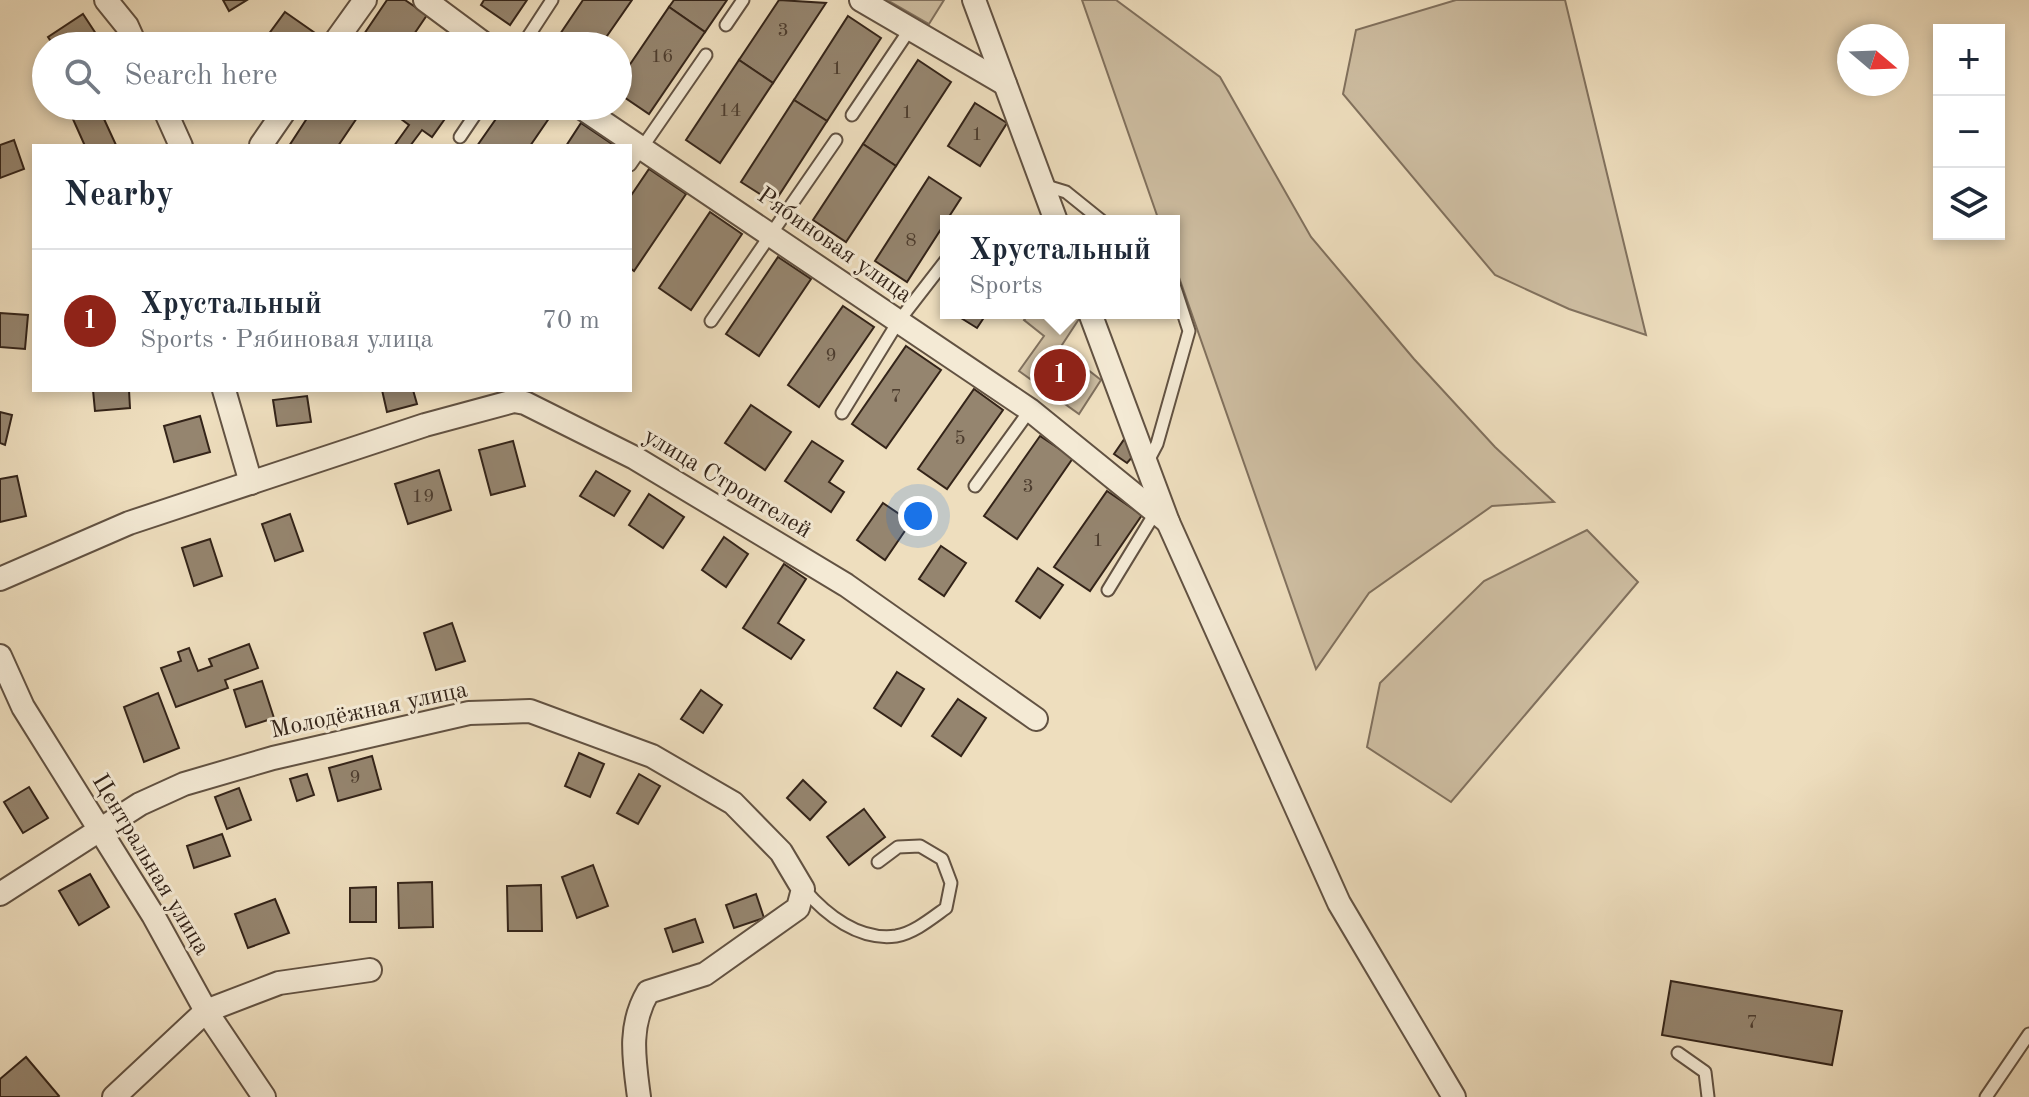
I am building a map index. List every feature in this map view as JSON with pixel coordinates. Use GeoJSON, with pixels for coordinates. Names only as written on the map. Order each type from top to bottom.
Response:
{"type":"FeatureCollection","features":[{"type":"Feature","properties":{"kind":"street"},"geometry":{"type":"LineString","coordinates":[[106,0],[130,32]]}},
{"type":"Feature","properties":{"kind":"street"},"geometry":{"type":"LineString","coordinates":[[342,32],[365,0]]}},
{"type":"Feature","properties":{"kind":"street"},"geometry":{"type":"LineString","coordinates":[[425,0],[466,32]]}},
{"type":"Feature","properties":{"kind":"street"},"geometry":{"type":"LineString","coordinates":[[861,0],[1005,84]]}},
{"type":"Feature","properties":{"kind":"street"},"geometry":{"type":"LineString","coordinates":[[974,0],[1054,215]]}},
{"type":"Feature","properties":{"kind":"street"},"geometry":{"type":"LineString","coordinates":[[169,120],[180,144]]}},
{"type":"Feature","properties":{"kind":"street"},"geometry":{"type":"LineString","coordinates":[[262,144],[278,120]]}},
{"type":"Feature","properties":{"kind":"street","name":"Рябиновая улица"},"geometry":{"type":"LineString","coordinates":[[595,120],[622,144]]}},
{"type":"Feature","properties":{"kind":"street","name":"Рябиновая улица"},"geometry":{"type":"LineString","coordinates":[[636,156],[773,234],[1030,410],[1162,518]]}},
{"type":"Feature","properties":{"kind":"street"},"geometry":{"type":"LineString","coordinates":[[1092,319],[1146,463],[1162,518],[1339,903],[1454,1097]]}},
{"type":"Feature","properties":{"kind":"street"},"geometry":{"type":"LineString","coordinates":[[225,392],[251,483]]}},
{"type":"Feature","properties":{"kind":"street","name":"улица Строителей"},"geometry":{"type":"LineString","coordinates":[[0,579],[129,523],[425,425],[514,401],[525,403],[635,458],[846,585],[1036,719]]}},
{"type":"Feature","properties":{"kind":"street","name":"Центральная улица"},"geometry":{"type":"LineString","coordinates":[[0,656],[23,707],[153,915],[206,1011],[264,1097]]}},
{"type":"Feature","properties":{"kind":"street","name":"Молодёжная улица"},"geometry":{"type":"LineString","coordinates":[[0,894],[140,804],[184,784],[273,758],[469,713],[530,711],[652,756],[733,803],[781,852],[803,889]]}},
{"type":"Feature","properties":{"kind":"street"},"geometry":{"type":"LineString","coordinates":[[639,1097],[634,1032],[638,1009],[648,992],[705,974],[798,908],[803,889]]}},
{"type":"Feature","properties":{"kind":"street"},"geometry":{"type":"LineString","coordinates":[[114,1097],[206,1011],[279,983],[370,970]]}},
{"type":"Feature","properties":{"kind":"lane"},"geometry":{"type":"LineString","coordinates":[[531,32],[552,0]]}},
{"type":"Feature","properties":{"kind":"lane"},"geometry":{"type":"LineString","coordinates":[[726,25],[743,0]]}},
{"type":"Feature","properties":{"kind":"lane"},"geometry":{"type":"LineString","coordinates":[[852,115],[910,29]]}},
{"type":"Feature","properties":{"kind":"lane"},"geometry":{"type":"LineString","coordinates":[[636,156],[706,55]]}},
{"type":"Feature","properties":{"kind":"lane"},"geometry":{"type":"LineString","coordinates":[[460,137],[472,120]]}},
{"type":"Feature","properties":{"kind":"lane"},"geometry":{"type":"LineString","coordinates":[[711,321],[836,140]]}},
{"type":"Feature","properties":{"kind":"lane"},"geometry":{"type":"LineString","coordinates":[[1043,185],[1066,192],[1095,215]]}},
{"type":"Feature","properties":{"kind":"lane"},"geometry":{"type":"LineString","coordinates":[[842,413],[898,322],[940,268]]}},
{"type":"Feature","properties":{"kind":"lane"},"geometry":{"type":"LineString","coordinates":[[1146,463],[1157,444],[1189,331],[1180,303]]}},
{"type":"Feature","properties":{"kind":"lane"},"geometry":{"type":"LineString","coordinates":[[975,486],[1030,410]]}},
{"type":"Feature","properties":{"kind":"lane"},"geometry":{"type":"LineString","coordinates":[[1108,590],[1162,518]]}},
{"type":"Feature","properties":{"kind":"lane"},"geometry":{"type":"LineString","coordinates":[[803,889],[823,912],[854,929],[896,936],[926,923],[946,908],[951,883],[942,859],[920,846],[909,846],[898,847],[878,862]]}},
{"type":"Feature","properties":{"kind":"lane"},"geometry":{"type":"LineString","coordinates":[[1986,1097],[2029,1034]]}},
{"type":"Feature","properties":{"kind":"lane"},"geometry":{"type":"LineString","coordinates":[[1678,1053],[1705,1072],[1710,1091],[1708,1097]]}},
{"type":"Feature","properties":{"kind":"shaded area"},"geometry":{"type":"Polygon","coordinates":[[[887,0],[944,0],[929,24],[887,0]]]}},
{"type":"Feature","properties":{"kind":"shaded area"},"geometry":{"type":"Polygon","coordinates":[[[1082,0],[1116,0],[1220,77],[1311,237],[1414,359],[1495,447],[1554,502],[1492,506],[1369,593],[1316,669],[1180,280],[1180,215],[1157,215],[1082,0]]]}},
{"type":"Feature","properties":{"kind":"shaded area"},"geometry":{"type":"Polygon","coordinates":[[[1456,0],[1565,0],[1646,335],[1569,309],[1495,275],[1343,94],[1356,30],[1456,0]]]}},
{"type":"Feature","properties":{"kind":"shaded area"},"geometry":{"type":"Polygon","coordinates":[[[1079,319],[1060,348],[1101,380],[1079,414],[1019,371],[1044,336],[1024,320],[1079,319]]]}},
{"type":"Feature","properties":{"kind":"shaded area"},"geometry":{"type":"Polygon","coordinates":[[[1587,530],[1638,582],[1451,802],[1367,747],[1380,683],[1484,581],[1587,530]]]}},
{"type":"Feature","properties":{"kind":"building"},"geometry":{"type":"Polygon","coordinates":[[[223,0],[247,0],[229,11],[223,0]]]}},
{"type":"Feature","properties":{"kind":"building"},"geometry":{"type":"Polygon","coordinates":[[[387,0],[405,0],[427,15],[415,32],[365,32],[387,0]]]}},
{"type":"Feature","properties":{"kind":"building"},"geometry":{"type":"Polygon","coordinates":[[[484,0],[527,0],[510,25],[481,5],[484,0]]]}},
{"type":"Feature","properties":{"kind":"building"},"geometry":{"type":"Polygon","coordinates":[[[583,0],[632,0],[610,32],[561,32],[583,0]]]}},
{"type":"Feature","properties":{"kind":"building"},"geometry":{"type":"Polygon","coordinates":[[[674,0],[727,0],[705,32],[669,7],[674,0]]]}},
{"type":"Feature","properties":{"kind":"building"},"geometry":{"type":"Polygon","coordinates":[[[779,0],[826,3],[773,83],[739,60],[779,0]]]}},
{"type":"Feature","properties":{"kind":"building"},"geometry":{"type":"Polygon","coordinates":[[[669,7],[705,32],[649,114],[632,102],[632,61],[669,7]]]}},
{"type":"Feature","properties":{"kind":"building"},"geometry":{"type":"Polygon","coordinates":[[[285,12],[314,32],[270,32],[285,12]]]}},
{"type":"Feature","properties":{"kind":"building"},"geometry":{"type":"Polygon","coordinates":[[[83,14],[95,32],[56,32],[83,14]]]}},
{"type":"Feature","properties":{"kind":"building"},"geometry":{"type":"Polygon","coordinates":[[[848,16],[881,38],[827,121],[794,100],[848,16]]]}},
{"type":"Feature","properties":{"kind":"building"},"geometry":{"type":"Polygon","coordinates":[[[739,60],[773,83],[720,163],[686,140],[739,60]]]}},
{"type":"Feature","properties":{"kind":"building"},"geometry":{"type":"Polygon","coordinates":[[[918,60],[951,82],[896,166],[863,144],[918,60]]]}},
{"type":"Feature","properties":{"kind":"building"},"geometry":{"type":"Polygon","coordinates":[[[794,100],[827,121],[774,203],[741,182],[794,100]]]}},
{"type":"Feature","properties":{"kind":"building"},"geometry":{"type":"Polygon","coordinates":[[[975,103],[1007,123],[980,166],[948,146],[975,103]]]}},
{"type":"Feature","properties":{"kind":"building"},"geometry":{"type":"Polygon","coordinates":[[[73,120],[104,120],[116,144],[84,144],[73,120]]]}},
{"type":"Feature","properties":{"kind":"building"},"geometry":{"type":"Polygon","coordinates":[[[306,120],[356,120],[339,144],[290,144],[306,120]]]}},
{"type":"Feature","properties":{"kind":"building"},"geometry":{"type":"Polygon","coordinates":[[[402,120],[444,120],[432,137],[422,130],[412,144],[395,144],[409,125],[402,120]]]}},
{"type":"Feature","properties":{"kind":"building"},"geometry":{"type":"Polygon","coordinates":[[[495,120],[548,120],[531,144],[478,144],[495,120]]]}},
{"type":"Feature","properties":{"kind":"building"},"geometry":{"type":"Polygon","coordinates":[[[581,123],[612,144],[567,144],[581,123]]]}},
{"type":"Feature","properties":{"kind":"building"},"geometry":{"type":"Polygon","coordinates":[[[14,140],[24,169],[0,178],[0,145],[14,140]]]}},
{"type":"Feature","properties":{"kind":"building"},"geometry":{"type":"Polygon","coordinates":[[[863,144],[896,166],[846,242],[813,220],[863,144]]]}},
{"type":"Feature","properties":{"kind":"building"},"geometry":{"type":"Polygon","coordinates":[[[649,169],[686,194],[634,271],[632,270],[632,194],[649,169]]]}},
{"type":"Feature","properties":{"kind":"building"},"geometry":{"type":"Polygon","coordinates":[[[929,177],[961,198],[950,215],[940,215],[940,231],[907,282],[875,261],[929,177]]]}},
{"type":"Feature","properties":{"kind":"building"},"geometry":{"type":"Polygon","coordinates":[[[710,212],[742,234],[691,310],[659,288],[710,212]]]}},
{"type":"Feature","properties":{"kind":"building"},"geometry":{"type":"Polygon","coordinates":[[[778,257],[811,279],[759,356],[726,334],[778,257]]]}},
{"type":"Feature","properties":{"kind":"building"},"geometry":{"type":"Polygon","coordinates":[[[843,306],[874,327],[819,407],[788,385],[843,306]]]}},
{"type":"Feature","properties":{"kind":"building"},"geometry":{"type":"Polygon","coordinates":[[[0,313],[28,315],[25,349],[0,347],[0,313]]]}},
{"type":"Feature","properties":{"kind":"building"},"geometry":{"type":"Polygon","coordinates":[[[963,319],[983,319],[977,328],[963,319]]]}},
{"type":"Feature","properties":{"kind":"building"},"geometry":{"type":"Polygon","coordinates":[[[906,346],[941,370],[886,448],[852,424],[906,346]]]}},
{"type":"Feature","properties":{"kind":"building"},"geometry":{"type":"Polygon","coordinates":[[[974,389],[1003,410],[947,489],[918,469],[974,389]]]}},
{"type":"Feature","properties":{"kind":"building"},"geometry":{"type":"Polygon","coordinates":[[[93,392],[129,392],[130,408],[95,411],[93,392]]]}},
{"type":"Feature","properties":{"kind":"building"},"geometry":{"type":"Polygon","coordinates":[[[382,392],[414,392],[417,404],[387,412],[382,392]]]}},
{"type":"Feature","properties":{"kind":"building"},"geometry":{"type":"Polygon","coordinates":[[[307,396],[311,422],[277,426],[273,400],[307,396]]]}},
{"type":"Feature","properties":{"kind":"building"},"geometry":{"type":"Polygon","coordinates":[[[751,405],[791,432],[765,470],[725,443],[751,405]]]}},
{"type":"Feature","properties":{"kind":"building"},"geometry":{"type":"Polygon","coordinates":[[[0,412],[12,415],[5,445],[0,443],[0,412]]]}},
{"type":"Feature","properties":{"kind":"building"},"geometry":{"type":"Polygon","coordinates":[[[200,416],[210,452],[174,462],[164,426],[200,416]]]}},
{"type":"Feature","properties":{"kind":"building"},"geometry":{"type":"Polygon","coordinates":[[[1040,436],[1073,458],[1017,539],[984,516],[1040,436]]]}},
{"type":"Feature","properties":{"kind":"building"},"geometry":{"type":"Polygon","coordinates":[[[1125,438],[1134,455],[1127,463],[1114,454],[1125,438]]]}},
{"type":"Feature","properties":{"kind":"building"},"geometry":{"type":"Polygon","coordinates":[[[513,441],[525,486],[491,495],[479,450],[513,441]]]}},
{"type":"Feature","properties":{"kind":"building"},"geometry":{"type":"Polygon","coordinates":[[[812,441],[843,461],[829,482],[844,492],[831,512],[785,481],[812,441]]]}},
{"type":"Feature","properties":{"kind":"building"},"geometry":{"type":"Polygon","coordinates":[[[439,470],[451,510],[408,524],[395,484],[439,470]]]}},
{"type":"Feature","properties":{"kind":"building"},"geometry":{"type":"Polygon","coordinates":[[[596,471],[630,491],[614,516],[580,496],[596,471]]]}},
{"type":"Feature","properties":{"kind":"building"},"geometry":{"type":"Polygon","coordinates":[[[17,476],[26,516],[0,522],[0,479],[17,476]]]}},
{"type":"Feature","properties":{"kind":"building"},"geometry":{"type":"Polygon","coordinates":[[[1107,491],[1142,515],[1090,591],[1054,567],[1107,491]]]}},
{"type":"Feature","properties":{"kind":"building"},"geometry":{"type":"Polygon","coordinates":[[[649,494],[684,517],[663,548],[629,525],[649,494]]]}},
{"type":"Feature","properties":{"kind":"building"},"geometry":{"type":"Polygon","coordinates":[[[883,503],[911,522],[885,560],[857,540],[883,503]]]}},
{"type":"Feature","properties":{"kind":"building"},"geometry":{"type":"Polygon","coordinates":[[[290,514],[303,551],[275,561],[262,524],[290,514]]]}},
{"type":"Feature","properties":{"kind":"building"},"geometry":{"type":"Polygon","coordinates":[[[724,537],[748,554],[726,587],[702,570],[724,537]]]}},
{"type":"Feature","properties":{"kind":"building"},"geometry":{"type":"Polygon","coordinates":[[[210,539],[222,576],[194,586],[182,548],[210,539]]]}},
{"type":"Feature","properties":{"kind":"building"},"geometry":{"type":"Polygon","coordinates":[[[941,546],[966,563],[944,596],[919,579],[941,546]]]}},
{"type":"Feature","properties":{"kind":"building"},"geometry":{"type":"Polygon","coordinates":[[[784,564],[806,579],[778,623],[804,640],[791,659],[743,628],[784,564]]]}},
{"type":"Feature","properties":{"kind":"building"},"geometry":{"type":"Polygon","coordinates":[[[1038,568],[1063,585],[1040,618],[1016,601],[1038,568]]]}},
{"type":"Feature","properties":{"kind":"building"},"geometry":{"type":"Polygon","coordinates":[[[452,623],[465,661],[436,670],[424,633],[452,623]]]}},
{"type":"Feature","properties":{"kind":"building"},"geometry":{"type":"Polygon","coordinates":[[[249,644],[258,668],[225,680],[228,688],[176,707],[161,668],[181,661],[178,652],[189,648],[198,671],[212,666],[209,659],[249,644]]]}},
{"type":"Feature","properties":{"kind":"building"},"geometry":{"type":"Polygon","coordinates":[[[897,672],[924,689],[901,726],[874,708],[897,672]]]}},
{"type":"Feature","properties":{"kind":"building"},"geometry":{"type":"Polygon","coordinates":[[[262,681],[274,718],[246,727],[234,690],[262,681]]]}},
{"type":"Feature","properties":{"kind":"building"},"geometry":{"type":"Polygon","coordinates":[[[701,690],[722,705],[703,733],[681,719],[701,690]]]}},
{"type":"Feature","properties":{"kind":"building"},"geometry":{"type":"Polygon","coordinates":[[[158,693],[179,748],[144,762],[124,707],[158,693]]]}},
{"type":"Feature","properties":{"kind":"building"},"geometry":{"type":"Polygon","coordinates":[[[958,699],[986,718],[961,756],[932,736],[958,699]]]}},
{"type":"Feature","properties":{"kind":"building"},"geometry":{"type":"Polygon","coordinates":[[[579,753],[604,764],[590,797],[565,786],[579,753]]]}},
{"type":"Feature","properties":{"kind":"building"},"geometry":{"type":"Polygon","coordinates":[[[372,756],[381,789],[338,801],[329,768],[372,756]]]}},
{"type":"Feature","properties":{"kind":"building"},"geometry":{"type":"Polygon","coordinates":[[[307,774],[314,795],[297,801],[290,779],[307,774]]]}},
{"type":"Feature","properties":{"kind":"building"},"geometry":{"type":"Polygon","coordinates":[[[639,774],[660,786],[638,824],[617,813],[639,774]]]}},
{"type":"Feature","properties":{"kind":"building"},"geometry":{"type":"Polygon","coordinates":[[[803,780],[826,802],[810,820],[787,798],[803,780]]]}},
{"type":"Feature","properties":{"kind":"building"},"geometry":{"type":"Polygon","coordinates":[[[29,787],[48,818],[23,833],[4,802],[29,787]]]}},
{"type":"Feature","properties":{"kind":"building"},"geometry":{"type":"Polygon","coordinates":[[[239,788],[251,820],[227,829],[215,797],[239,788]]]}},
{"type":"Feature","properties":{"kind":"building"},"geometry":{"type":"Polygon","coordinates":[[[864,809],[885,837],[849,865],[827,837],[864,809]]]}},
{"type":"Feature","properties":{"kind":"building"},"geometry":{"type":"Polygon","coordinates":[[[222,834],[230,856],[194,868],[187,846],[222,834]]]}},
{"type":"Feature","properties":{"kind":"building"},"geometry":{"type":"Polygon","coordinates":[[[593,865],[608,906],[577,918],[562,877],[593,865]]]}},
{"type":"Feature","properties":{"kind":"building"},"geometry":{"type":"Polygon","coordinates":[[[90,874],[109,907],[79,925],[59,891],[90,874]]]}},
{"type":"Feature","properties":{"kind":"building"},"geometry":{"type":"Polygon","coordinates":[[[432,882],[433,927],[399,928],[398,883],[432,882]]]}},
{"type":"Feature","properties":{"kind":"building"},"geometry":{"type":"Polygon","coordinates":[[[541,885],[542,931],[508,931],[507,886],[541,885]]]}},
{"type":"Feature","properties":{"kind":"building"},"geometry":{"type":"Polygon","coordinates":[[[376,887],[376,922],[350,922],[350,888],[376,887]]]}},
{"type":"Feature","properties":{"kind":"building"},"geometry":{"type":"Polygon","coordinates":[[[756,894],[764,918],[734,928],[726,905],[756,894]]]}},
{"type":"Feature","properties":{"kind":"building"},"geometry":{"type":"Polygon","coordinates":[[[275,899],[289,933],[248,948],[235,914],[275,899]]]}},
{"type":"Feature","properties":{"kind":"building"},"geometry":{"type":"Polygon","coordinates":[[[695,919],[703,942],[673,952],[665,929],[695,919]]]}},
{"type":"Feature","properties":{"kind":"building"},"geometry":{"type":"Polygon","coordinates":[[[1671,981],[1842,1011],[1832,1065],[1662,1035],[1671,981]]]}},
{"type":"Feature","properties":{"kind":"building"},"geometry":{"type":"Polygon","coordinates":[[[26,1057],[58,1097],[0,1097],[0,1079],[26,1057]]]}},
{"type":"Feature","properties":{"kind":"place","name":"Хрустальный"},"geometry":{"type":"Point","coordinates":[1060,375]}}]}
